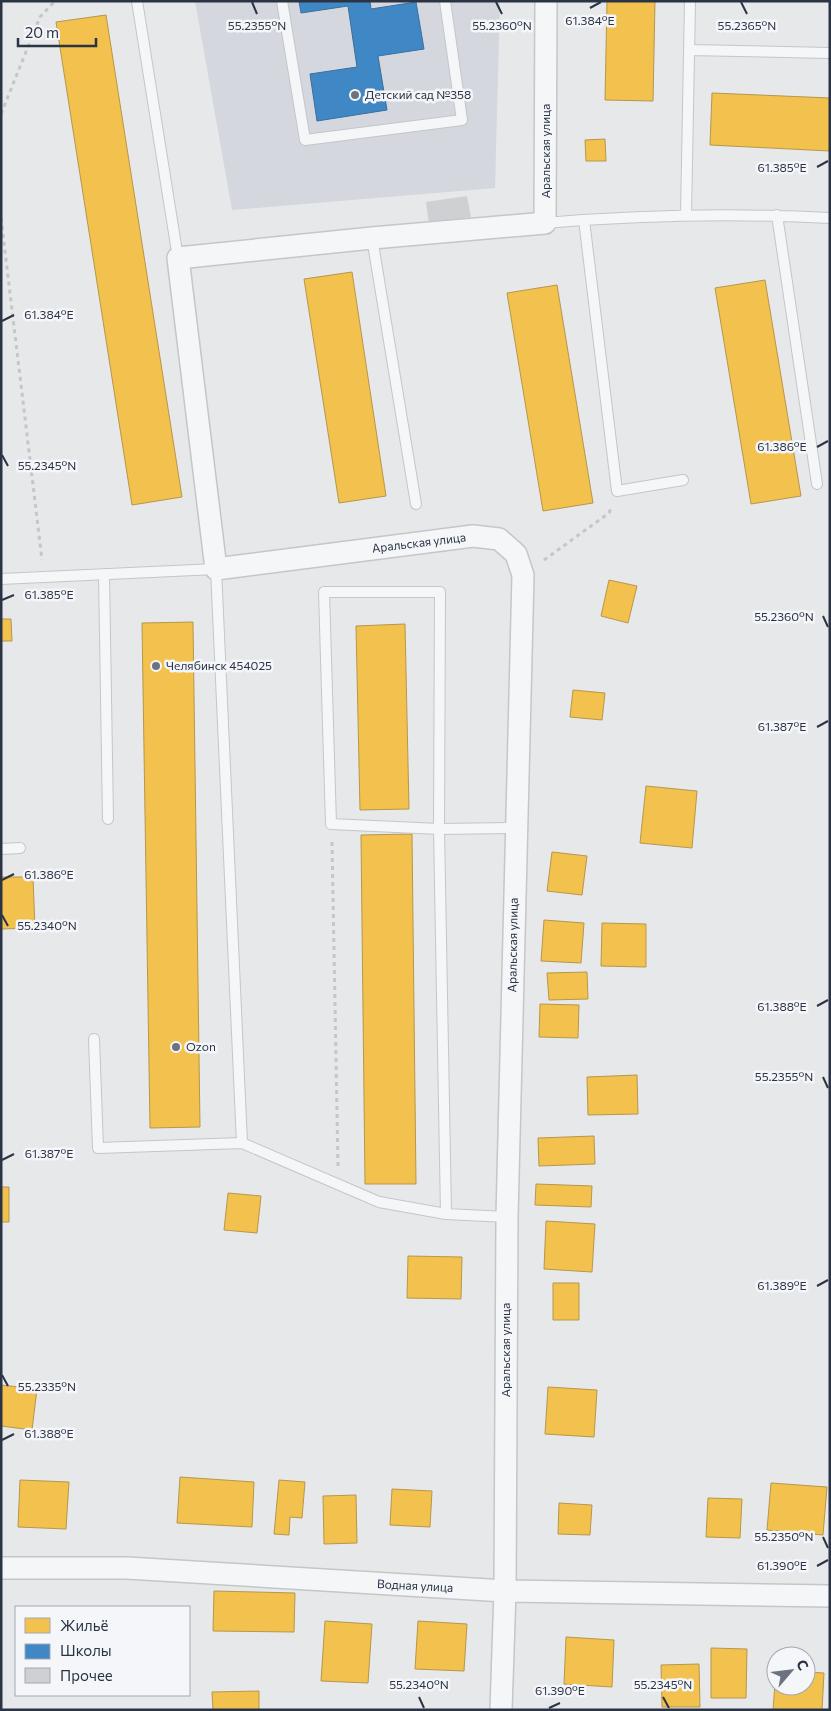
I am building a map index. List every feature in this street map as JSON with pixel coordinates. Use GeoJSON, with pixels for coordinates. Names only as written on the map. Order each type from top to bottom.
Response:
{"type":"FeatureCollection","features":[{"type":"Feature","properties":{"kind":"street","name":"Аральская улица"},"geometry":{"type":"LineString","coordinates":[[545,224],[546,1]]}},
{"type":"Feature","properties":{"kind":"street"},"geometry":{"type":"LineString","coordinates":[[216,569],[178,258],[372,238],[545,224]]}},
{"type":"Feature","properties":{"kind":"street","name":"Аральская улица"},"geometry":{"type":"LineString","coordinates":[[216,569],[473,536],[499,539],[516,554],[523,575],[507,1217],[505,1591],[502,1710]]}},
{"type":"Feature","properties":{"kind":"street","name":"Водная улица"},"geometry":{"type":"LineString","coordinates":[[1,1568],[127,1568],[505,1591],[830,1596]]}},
{"type":"Feature","properties":{"kind":"lane"},"geometry":{"type":"LineString","coordinates":[[137,1],[178,258]]}},
{"type":"Feature","properties":{"kind":"lane"},"geometry":{"type":"LineString","coordinates":[[282,1],[305,140],[462,120],[445,1]]}},
{"type":"Feature","properties":{"kind":"lane"},"geometry":{"type":"LineString","coordinates":[[686,215],[690,1]]}},
{"type":"Feature","properties":{"kind":"lane"},"geometry":{"type":"LineString","coordinates":[[689,50],[830,53]]}},
{"type":"Feature","properties":{"kind":"lane"},"geometry":{"type":"LineString","coordinates":[[545,224],[584,220],[686,215],[777,215],[830,218]]}},
{"type":"Feature","properties":{"kind":"lane"},"geometry":{"type":"LineString","coordinates":[[777,215],[817,484]]}},
{"type":"Feature","properties":{"kind":"lane"},"geometry":{"type":"LineString","coordinates":[[584,220],[617,491],[683,480]]}},
{"type":"Feature","properties":{"kind":"lane"},"geometry":{"type":"LineString","coordinates":[[372,238],[416,504]]}},
{"type":"Feature","properties":{"kind":"lane"},"geometry":{"type":"LineString","coordinates":[[1,579],[216,569],[242,1143]]}},
{"type":"Feature","properties":{"kind":"lane"},"geometry":{"type":"LineString","coordinates":[[104,574],[108,818]]}},
{"type":"Feature","properties":{"kind":"lane"},"geometry":{"type":"LineString","coordinates":[[446,1214],[440,829],[440,592],[324,592],[331,824],[440,829],[516,828]]}},
{"type":"Feature","properties":{"kind":"lane"},"geometry":{"type":"LineString","coordinates":[[1,849],[20,848]]}},
{"type":"Feature","properties":{"kind":"lane"},"geometry":{"type":"LineString","coordinates":[[94,1039],[98,1148],[242,1143],[379,1202],[446,1214],[507,1217]]}},
{"type":"Feature","properties":{"kind":"path"},"geometry":{"type":"LineString","coordinates":[[1,114],[40,17],[56,1]]}},
{"type":"Feature","properties":{"kind":"path"},"geometry":{"type":"LineString","coordinates":[[1,218],[44,577]]}},
{"type":"Feature","properties":{"kind":"path"},"geometry":{"type":"LineString","coordinates":[[523,575],[609,513],[617,491]]}},
{"type":"Feature","properties":{"kind":"path"},"geometry":{"type":"LineString","coordinates":[[331,824],[339,1185]]}},
{"type":"Feature","properties":{"kind":"shaded area","name":"Детский сад №358"},"geometry":{"type":"Polygon","coordinates":[[[195,1],[500,1],[495,188],[232,210],[195,1]]]}},
{"type":"Feature","properties":{"kind":"building: Жильё"},"geometry":{"type":"Polygon","coordinates":[[[607,1],[655,1],[653,101],[605,100],[607,1]]]}},
{"type":"Feature","properties":{"kind":"building: Жильё"},"geometry":{"type":"Polygon","coordinates":[[[106,15],[182,497],[132,505],[56,22],[106,15]]]}},
{"type":"Feature","properties":{"kind":"building: Жильё"},"geometry":{"type":"Polygon","coordinates":[[[712,93],[830,98],[830,151],[710,145],[712,93]]]}},
{"type":"Feature","properties":{"kind":"building: Жильё"},"geometry":{"type":"Polygon","coordinates":[[[605,139],[606,161],[586,161],[585,140],[605,139]]]}},
{"type":"Feature","properties":{"kind":"building: Жильё"},"geometry":{"type":"Polygon","coordinates":[[[352,272],[386,496],[339,503],[304,279],[352,272]]]}},
{"type":"Feature","properties":{"kind":"building: Жильё"},"geometry":{"type":"Polygon","coordinates":[[[765,280],[801,496],[751,504],[715,288],[765,280]]]}},
{"type":"Feature","properties":{"kind":"building: Жильё"},"geometry":{"type":"Polygon","coordinates":[[[557,285],[593,503],[543,511],[507,293],[557,285]]]}},
{"type":"Feature","properties":{"kind":"building: Жильё"},"geometry":{"type":"Polygon","coordinates":[[[609,580],[637,586],[628,623],[601,616],[609,580]]]}},
{"type":"Feature","properties":{"kind":"building: Жильё"},"geometry":{"type":"Polygon","coordinates":[[[1,619],[11,619],[12,641],[1,641],[1,619]]]}},
{"type":"Feature","properties":{"kind":"building: Жильё"},"geometry":{"type":"Polygon","coordinates":[[[193,622],[200,1127],[150,1128],[142,623],[193,622]]]}},
{"type":"Feature","properties":{"kind":"building: Жильё"},"geometry":{"type":"Polygon","coordinates":[[[405,624],[409,809],[360,810],[356,626],[405,624]]]}},
{"type":"Feature","properties":{"kind":"building: Жильё"},"geometry":{"type":"Polygon","coordinates":[[[573,690],[605,693],[602,720],[570,717],[573,690]]]}},
{"type":"Feature","properties":{"kind":"building: Жильё"},"geometry":{"type":"Polygon","coordinates":[[[646,786],[697,791],[692,848],[640,843],[646,786]]]}},
{"type":"Feature","properties":{"kind":"building: Жильё"},"geometry":{"type":"Polygon","coordinates":[[[412,834],[416,1184],[365,1184],[361,835],[412,834]]]}},
{"type":"Feature","properties":{"kind":"building: Жильё"},"geometry":{"type":"Polygon","coordinates":[[[552,852],[587,856],[582,895],[547,891],[552,852]]]}},
{"type":"Feature","properties":{"kind":"building: Жильё"},"geometry":{"type":"Polygon","coordinates":[[[1,877],[33,877],[35,928],[1,929],[1,877]]]}},
{"type":"Feature","properties":{"kind":"building: Жильё"},"geometry":{"type":"Polygon","coordinates":[[[544,920],[584,923],[581,963],[541,961],[544,920]]]}},
{"type":"Feature","properties":{"kind":"building: Жильё"},"geometry":{"type":"Polygon","coordinates":[[[602,923],[646,924],[646,967],[601,966],[602,923]]]}},
{"type":"Feature","properties":{"kind":"building: Жильё"},"geometry":{"type":"Polygon","coordinates":[[[587,972],[588,999],[549,1000],[547,973],[587,972]]]}},
{"type":"Feature","properties":{"kind":"building: Жильё"},"geometry":{"type":"Polygon","coordinates":[[[540,1004],[579,1005],[578,1038],[539,1037],[540,1004]]]}},
{"type":"Feature","properties":{"kind":"building: Жильё"},"geometry":{"type":"Polygon","coordinates":[[[637,1075],[638,1114],[588,1115],[587,1077],[637,1075]]]}},
{"type":"Feature","properties":{"kind":"building: Жильё"},"geometry":{"type":"Polygon","coordinates":[[[594,1136],[595,1164],[539,1166],[538,1138],[594,1136]]]}},
{"type":"Feature","properties":{"kind":"building: Жильё"},"geometry":{"type":"Polygon","coordinates":[[[536,1184],[592,1186],[591,1207],[535,1205],[536,1184]]]}},
{"type":"Feature","properties":{"kind":"building: Жильё"},"geometry":{"type":"Polygon","coordinates":[[[1,1187],[9,1187],[9,1222],[1,1222],[1,1187]]]}},
{"type":"Feature","properties":{"kind":"building: Жильё"},"geometry":{"type":"Polygon","coordinates":[[[228,1193],[261,1196],[257,1233],[224,1230],[228,1193]]]}},
{"type":"Feature","properties":{"kind":"building: Жильё"},"geometry":{"type":"Polygon","coordinates":[[[546,1221],[595,1224],[592,1272],[544,1269],[546,1221]]]}},
{"type":"Feature","properties":{"kind":"building: Жильё"},"geometry":{"type":"Polygon","coordinates":[[[408,1256],[462,1257],[461,1299],[407,1298],[408,1256]]]}},
{"type":"Feature","properties":{"kind":"building: Жильё"},"geometry":{"type":"Polygon","coordinates":[[[553,1283],[579,1283],[579,1320],[553,1320],[553,1283]]]}},
{"type":"Feature","properties":{"kind":"building: Жильё"},"geometry":{"type":"Polygon","coordinates":[[[1,1385],[37,1389],[32,1430],[1,1426],[1,1385]]]}},
{"type":"Feature","properties":{"kind":"building: Жильё"},"geometry":{"type":"Polygon","coordinates":[[[548,1387],[597,1390],[594,1437],[545,1434],[548,1387]]]}},
{"type":"Feature","properties":{"kind":"building: Жильё"},"geometry":{"type":"Polygon","coordinates":[[[180,1477],[254,1482],[252,1527],[177,1523],[180,1477]]]}},
{"type":"Feature","properties":{"kind":"building: Жильё"},"geometry":{"type":"Polygon","coordinates":[[[20,1480],[69,1482],[66,1529],[18,1527],[20,1480]]]}},
{"type":"Feature","properties":{"kind":"building: Жильё"},"geometry":{"type":"Polygon","coordinates":[[[279,1480],[305,1482],[302,1518],[290,1517],[289,1535],[274,1534],[279,1480]]]}},
{"type":"Feature","properties":{"kind":"building: Жильё"},"geometry":{"type":"Polygon","coordinates":[[[771,1483],[827,1487],[823,1535],[767,1530],[771,1483]]]}},
{"type":"Feature","properties":{"kind":"building: Жильё"},"geometry":{"type":"Polygon","coordinates":[[[392,1489],[432,1491],[430,1527],[390,1525],[392,1489]]]}},
{"type":"Feature","properties":{"kind":"building: Жильё"},"geometry":{"type":"Polygon","coordinates":[[[356,1495],[357,1543],[324,1544],[323,1496],[356,1495]]]}},
{"type":"Feature","properties":{"kind":"building: Жильё"},"geometry":{"type":"Polygon","coordinates":[[[708,1498],[742,1499],[740,1538],[706,1537],[708,1498]]]}},
{"type":"Feature","properties":{"kind":"building: Жильё"},"geometry":{"type":"Polygon","coordinates":[[[559,1503],[592,1505],[590,1535],[558,1534],[559,1503]]]}},
{"type":"Feature","properties":{"kind":"building: Жильё"},"geometry":{"type":"Polygon","coordinates":[[[214,1591],[295,1593],[294,1632],[213,1631],[214,1591]]]}},
{"type":"Feature","properties":{"kind":"building: Жильё"},"geometry":{"type":"Polygon","coordinates":[[[325,1621],[372,1624],[368,1683],[321,1681],[325,1621]]]}},
{"type":"Feature","properties":{"kind":"building: Жильё"},"geometry":{"type":"Polygon","coordinates":[[[418,1621],[467,1624],[464,1671],[415,1669],[418,1621]]]}},
{"type":"Feature","properties":{"kind":"building: Жильё"},"geometry":{"type":"Polygon","coordinates":[[[566,1637],[614,1640],[612,1687],[564,1684],[566,1637]]]}},
{"type":"Feature","properties":{"kind":"building: Жильё"},"geometry":{"type":"Polygon","coordinates":[[[711,1648],[747,1649],[746,1698],[711,1698],[711,1648]]]}},
{"type":"Feature","properties":{"kind":"building: Жильё"},"geometry":{"type":"Polygon","coordinates":[[[699,1664],[700,1707],[662,1707],[661,1665],[699,1664]]]}},
{"type":"Feature","properties":{"kind":"building: Жильё"},"geometry":{"type":"Polygon","coordinates":[[[816,1673],[824,1673],[822,1710],[773,1710],[774,1696],[816,1696],[816,1673]]]}},
{"type":"Feature","properties":{"kind":"building: Жильё"},"geometry":{"type":"Polygon","coordinates":[[[259,1691],[259,1710],[213,1710],[212,1692],[259,1691]]]}},
{"type":"Feature","properties":{"kind":"building: Школы"},"geometry":{"type":"Polygon","coordinates":[[[299,1],[370,1],[371,9],[416,2],[424,49],[378,56],[387,110],[317,121],[310,74],[357,67],[348,6],[301,13],[299,1]]]}},
{"type":"Feature","properties":{"kind":"building: Прочее"},"geometry":{"type":"Polygon","coordinates":[[[467,196],[471,217],[429,223],[426,202],[467,196]]]}},
{"type":"Feature","properties":{"kind":"place","name":"Детский сад №358"},"geometry":{"type":"Point","coordinates":[355,95]}},
{"type":"Feature","properties":{"kind":"place","name":"Челябинск 454025"},"geometry":{"type":"Point","coordinates":[156,666]}},
{"type":"Feature","properties":{"kind":"place","name":"Ozon"},"geometry":{"type":"Point","coordinates":[176,1047]}}]}
